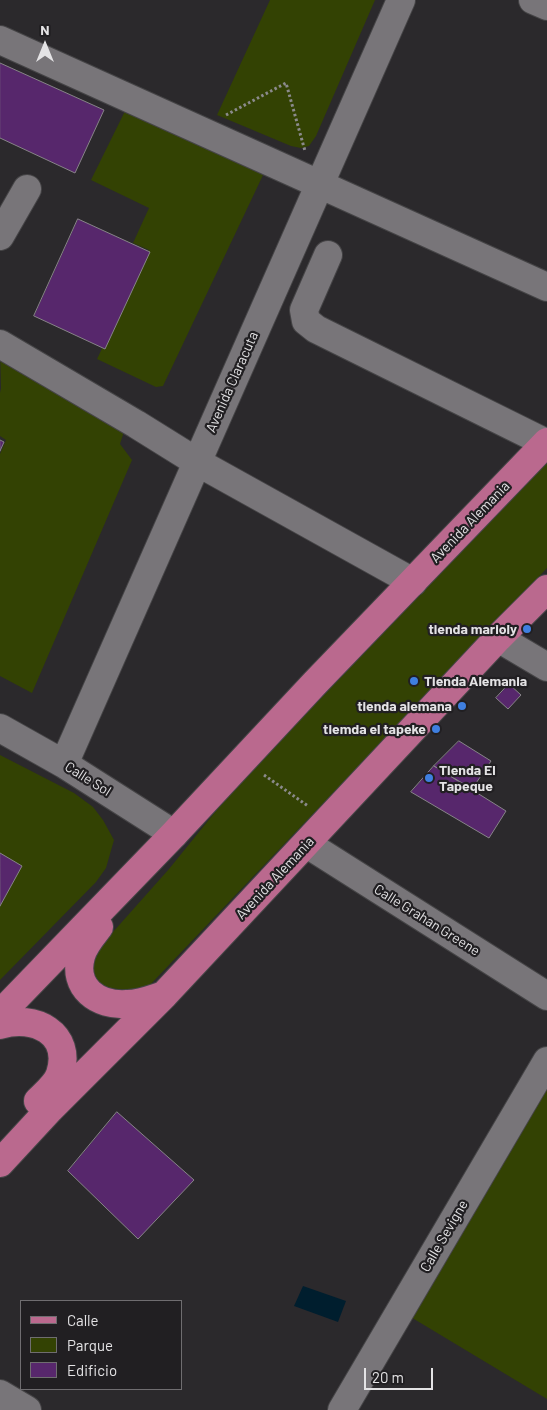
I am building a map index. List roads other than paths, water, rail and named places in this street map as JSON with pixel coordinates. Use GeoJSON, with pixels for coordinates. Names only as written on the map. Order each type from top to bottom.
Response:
{"type":"FeatureCollection","features":[{"type":"Feature","properties":{"kind":"main road","name":"Avenida Alemania"},"geometry":{"type":"LineString","coordinates":[[0,1014],[547,443]]}},
{"type":"Feature","properties":{"kind":"main road","name":"Avenida Alemania"},"geometry":{"type":"LineString","coordinates":[[0,1163],[50,1109],[164,995],[498,638],[547,590]]}},
{"type":"Feature","properties":{"kind":"main road"},"geometry":{"type":"LineString","coordinates":[[139,868],[127,893],[85,945],[80,957],[79,972],[81,985],[96,998],[115,1004],[143,1002],[164,995]]}},
{"type":"Feature","properties":{"kind":"main road"},"geometry":{"type":"LineString","coordinates":[[0,1025],[22,1021],[47,1029],[56,1038],[62,1051],[62,1062],[58,1080],[0,1143]]}},
{"type":"Feature","properties":{"kind":"street","name":"Avenida Claracuta"},"geometry":{"type":"LineString","coordinates":[[64,764],[401,0]]}},
{"type":"Feature","properties":{"kind":"street"},"geometry":{"type":"LineString","coordinates":[[534,0],[547,6]]}},
{"type":"Feature","properties":{"kind":"street"},"geometry":{"type":"LineString","coordinates":[[0,40],[547,287]]}},
{"type":"Feature","properties":{"kind":"street"},"geometry":{"type":"LineString","coordinates":[[0,236],[27,189]]}},
{"type":"Feature","properties":{"kind":"street"},"geometry":{"type":"LineString","coordinates":[[328,255],[304,310],[306,321],[316,329],[547,443]]}},
{"type":"Feature","properties":{"kind":"street"},"geometry":{"type":"LineString","coordinates":[[0,344],[197,462],[413,582]]}},
{"type":"Feature","properties":{"kind":"street"},"geometry":{"type":"LineString","coordinates":[[498,638],[547,667]]}},
{"type":"Feature","properties":{"kind":"street","name":"Calle Sol"},"geometry":{"type":"LineString","coordinates":[[0,728],[64,764],[174,834]]}},
{"type":"Feature","properties":{"kind":"street","name":"Calle Grahan Greene"},"geometry":{"type":"LineString","coordinates":[[307,844],[547,996]]}},
{"type":"Feature","properties":{"kind":"street","name":"Calle Sevigne"},"geometry":{"type":"LineString","coordinates":[[342,1410],[547,1061]]}},
{"type":"Feature","properties":{"kind":"water"},"geometry":{"type":"Polygon","coordinates":[[[303,1286],[346,1301],[338,1322],[294,1306],[303,1286]]]}},
{"type":"Feature","properties":{"kind":"place","name":"tienda marioly"},"geometry":{"type":"Point","coordinates":[527,629]}},
{"type":"Feature","properties":{"kind":"place","name":"Tienda Alemania"},"geometry":{"type":"Point","coordinates":[414,681]}},
{"type":"Feature","properties":{"kind":"place","name":"tienda alemana"},"geometry":{"type":"Point","coordinates":[462,706]}},
{"type":"Feature","properties":{"kind":"place","name":"tiemda el tapeke"},"geometry":{"type":"Point","coordinates":[436,729]}},
{"type":"Feature","properties":{"kind":"place","name":"Tienda El Tapeque"},"geometry":{"type":"Point","coordinates":[429,778]}}]}
